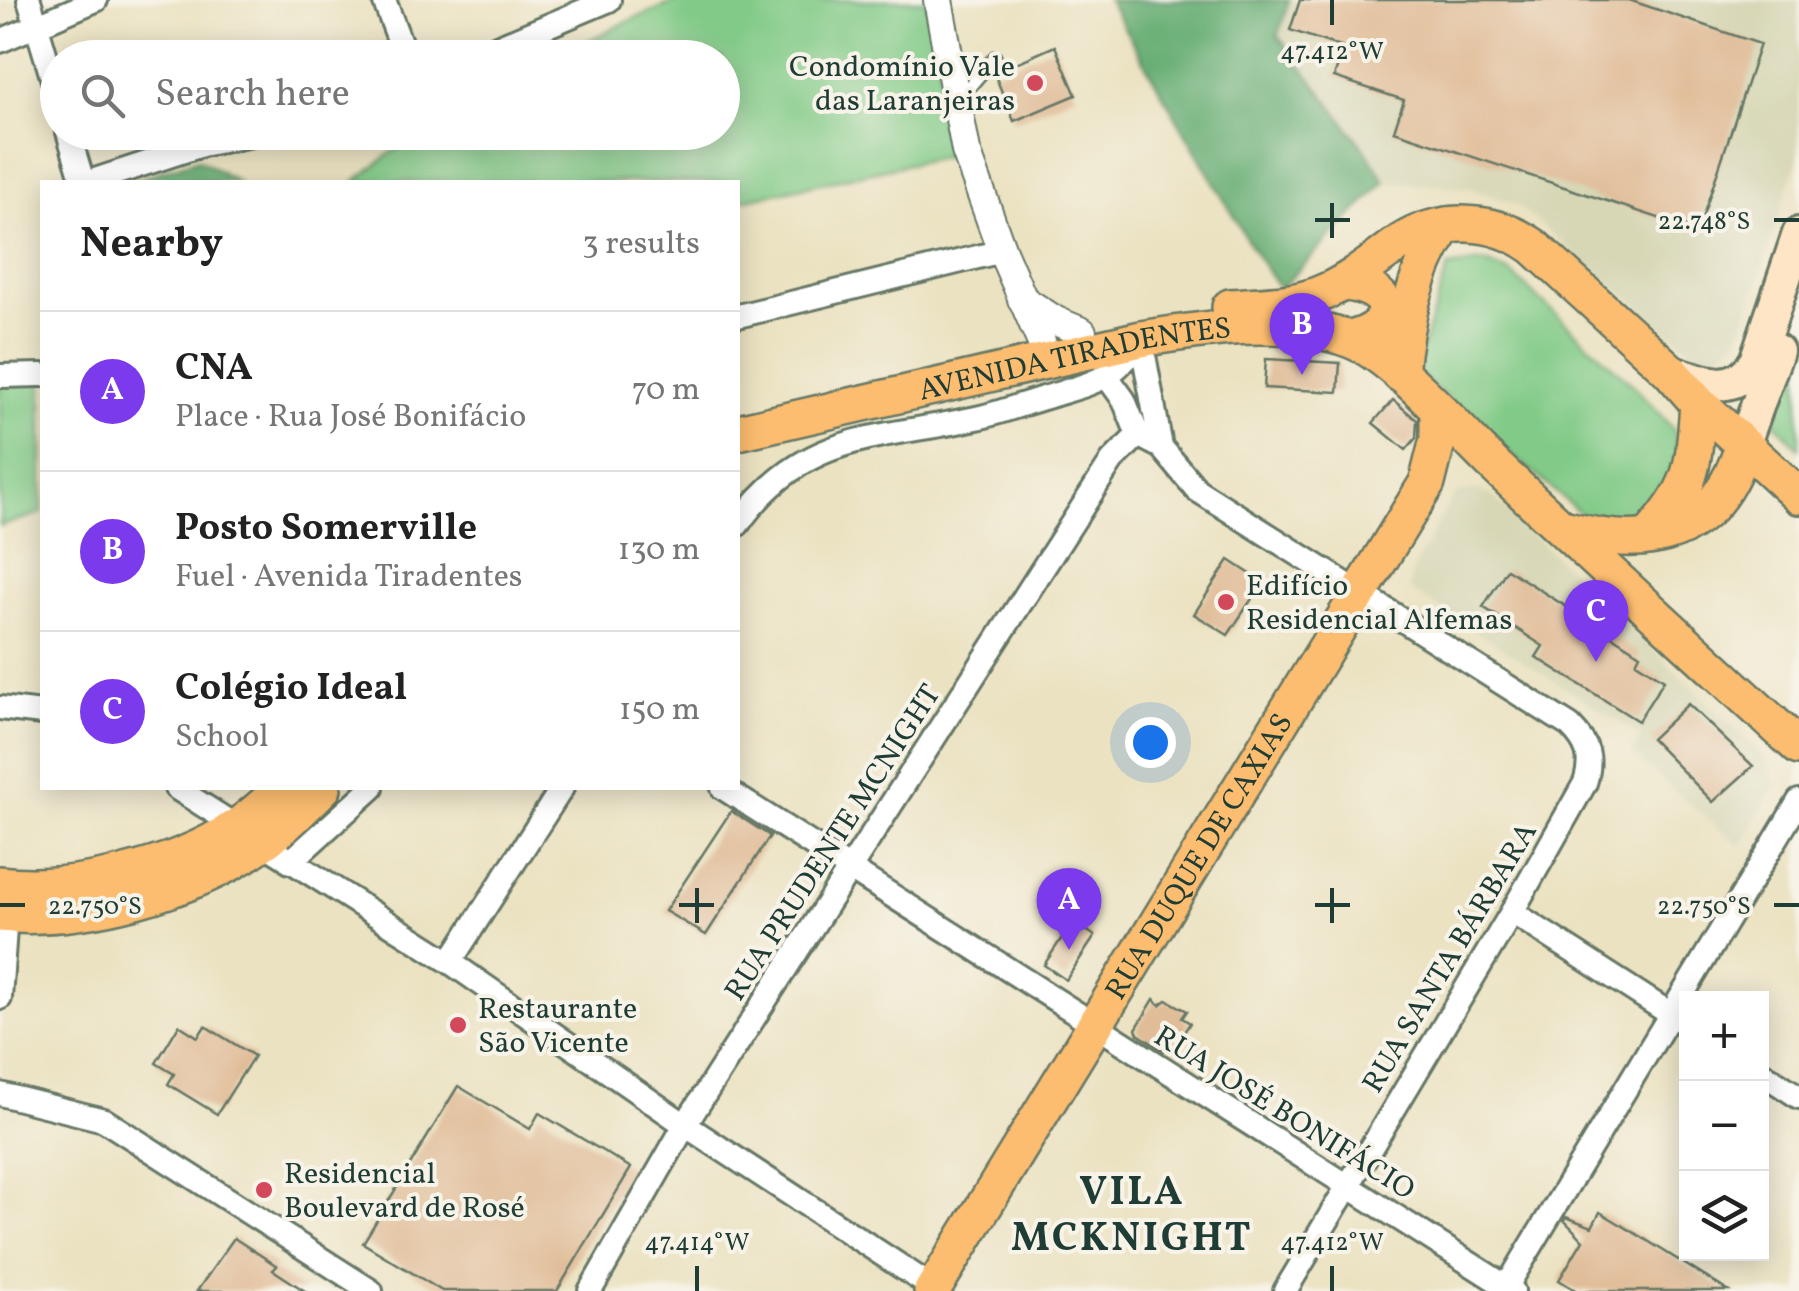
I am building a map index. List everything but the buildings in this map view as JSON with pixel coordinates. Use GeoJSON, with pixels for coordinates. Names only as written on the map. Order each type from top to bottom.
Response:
{"type":"FeatureCollection","features":[{"type":"Feature","properties":{"kind":"main road"},"geometry":{"type":"LineString","coordinates":[[1400,374],[1424,262],[1432,244],[1447,226],[1482,224],[1511,231],[1533,246],[1670,371],[1698,403],[1799,496]]}},
{"type":"Feature","properties":{"kind":"main road","name":"AVENIDA TIRADENTES"},"geometry":{"type":"LineString","coordinates":[[740,431],[1193,311],[1296,302],[1344,283],[1405,240],[1447,226]]}},
{"type":"Feature","properties":{"kind":"main road"},"geometry":{"type":"LineString","coordinates":[[1670,371],[1720,384],[1736,383],[1748,374],[1756,362],[1799,234]]}},
{"type":"Feature","properties":{"kind":"main road"},"geometry":{"type":"LineString","coordinates":[[1344,283],[1362,284],[1374,291],[1382,300],[1386,316],[1381,326],[1369,334],[1350,339]]}},
{"type":"Feature","properties":{"kind":"main road"},"geometry":{"type":"LineString","coordinates":[[1561,528],[1615,540],[1648,538],[1665,535],[1701,516],[1724,492],[1799,290]]}},
{"type":"Feature","properties":{"kind":"main road","name":"AVENIDA TIRADENTES"},"geometry":{"type":"LineString","coordinates":[[740,411],[1064,343],[1270,328],[1350,339],[1366,346],[1400,374],[1799,747]]}},
{"type":"Feature","properties":{"kind":"main road"},"geometry":{"type":"LineString","coordinates":[[1648,538],[1677,504],[1688,482],[1698,403]]}},
{"type":"Feature","properties":{"kind":"main road","name":"RUA DUQUE DE CAXIAS"},"geometry":{"type":"LineString","coordinates":[[934,1290],[1427,483],[1438,439],[1438,411]]}},
{"type":"Feature","properties":{"kind":"main road"},"geometry":{"type":"LineString","coordinates":[[262,844],[282,790]]}},
{"type":"Feature","properties":{"kind":"main road"},"geometry":{"type":"LineString","coordinates":[[3,899],[48,885],[148,866],[189,851],[262,844],[321,790]]}},
{"type":"Feature","properties":{"kind":"street"},"geometry":{"type":"LineString","coordinates":[[29,0],[41,40]]}},
{"type":"Feature","properties":{"kind":"street"},"geometry":{"type":"LineString","coordinates":[[0,41],[96,0]]}},
{"type":"Feature","properties":{"kind":"street"},"geometry":{"type":"LineString","coordinates":[[384,0],[399,40]]}},
{"type":"Feature","properties":{"kind":"street"},"geometry":{"type":"LineString","coordinates":[[514,40],[609,0]]}},
{"type":"Feature","properties":{"kind":"street"},"geometry":{"type":"LineString","coordinates":[[938,0],[966,151],[1002,251],[1021,298],[1064,343]]}},
{"type":"Feature","properties":{"kind":"street"},"geometry":{"type":"LineString","coordinates":[[74,150],[85,180]]}},
{"type":"Feature","properties":{"kind":"street"},"geometry":{"type":"LineString","coordinates":[[92,180],[184,150]]}},
{"type":"Feature","properties":{"kind":"street"},"geometry":{"type":"LineString","coordinates":[[740,316],[1002,251]]}},
{"type":"Feature","properties":{"kind":"street"},"geometry":{"type":"LineString","coordinates":[[1021,298],[1056,321],[1064,343]]}},
{"type":"Feature","properties":{"kind":"street"},"geometry":{"type":"LineString","coordinates":[[740,521],[779,476],[833,448],[983,416],[1108,378],[1141,339]]}},
{"type":"Feature","properties":{"kind":"street"},"geometry":{"type":"LineString","coordinates":[[1141,339],[1161,447]]}},
{"type":"Feature","properties":{"kind":"street"},"geometry":{"type":"LineString","coordinates":[[0,376],[40,375]]}},
{"type":"Feature","properties":{"kind":"street"},"geometry":{"type":"LineString","coordinates":[[1108,378],[1124,400],[1138,436],[1161,447],[1197,490],[1360,592]]}},
{"type":"Feature","properties":{"kind":"street","name":"RUA PRUDENTE MCNIGHT"},"geometry":{"type":"LineString","coordinates":[[590,1291],[684,1125],[1112,461],[1138,436]]}},
{"type":"Feature","properties":{"kind":"street","name":"RUA SANTA BÁRBARA"},"geometry":{"type":"LineString","coordinates":[[1286,1291],[1512,912],[1585,784],[1590,768],[1589,752],[1570,726],[1360,592]]}},
{"type":"Feature","properties":{"kind":"street"},"geometry":{"type":"LineString","coordinates":[[0,708],[40,712]]}},
{"type":"Feature","properties":{"kind":"street"},"geometry":{"type":"LineString","coordinates":[[179,790],[450,962],[684,1125],[934,1290]]}},
{"type":"Feature","properties":{"kind":"street"},"geometry":{"type":"LineString","coordinates":[[262,844],[368,790]]}},
{"type":"Feature","properties":{"kind":"street"},"geometry":{"type":"LineString","coordinates":[[450,962],[561,790]]}},
{"type":"Feature","properties":{"kind":"street","name":"RUA JOSÉ BONIFÁCIO"},"geometry":{"type":"LineString","coordinates":[[726,790],[1508,1290]]}},
{"type":"Feature","properties":{"kind":"street"},"geometry":{"type":"LineString","coordinates":[[1508,1290],[1678,1019],[1799,801]]}},
{"type":"Feature","properties":{"kind":"street"},"geometry":{"type":"LineString","coordinates":[[0,998],[3,899]]}},
{"type":"Feature","properties":{"kind":"street"},"geometry":{"type":"LineString","coordinates":[[1512,912],[1678,1019]]}},
{"type":"Feature","properties":{"kind":"street"},"geometry":{"type":"LineString","coordinates":[[1769,1078],[1799,1097]]}},
{"type":"Feature","properties":{"kind":"street"},"geometry":{"type":"LineString","coordinates":[[0,1094],[104,1120],[371,1291]]}},
{"type":"Feature","properties":{"kind":"lane"},"geometry":{"type":"LineString","coordinates":[[957,101],[995,57]]}},
{"type":"Feature","properties":{"kind":"shaded area"},"geometry":{"type":"Polygon","coordinates":[[[1289,0],[1799,0],[1799,154],[1739,338],[1714,358],[1692,351],[1517,205],[1469,188],[1385,182],[1367,152],[1278,36],[1289,0]]]}},
{"type":"Feature","properties":{"kind":"shaded area"},"geometry":{"type":"Polygon","coordinates":[[[1476,490],[1491,495],[1766,758],[1776,785],[1740,847],[1633,755],[1641,736],[1409,589],[1411,573],[1448,504],[1458,492],[1476,490]]]}},
{"type":"Feature","properties":{"kind":"green space"},"geometry":{"type":"Polygon","coordinates":[[[680,0],[926,0],[955,154],[740,201],[740,180],[357,180],[395,150],[740,150],[740,40],[589,40],[680,0]]]}},
{"type":"Feature","properties":{"kind":"green space"},"geometry":{"type":"Polygon","coordinates":[[[1108,0],[1289,0],[1278,36],[1367,152],[1385,182],[1280,289],[1255,253],[1108,0]]]}},
{"type":"Feature","properties":{"kind":"green space"},"geometry":{"type":"Polygon","coordinates":[[[198,159],[235,180],[134,180],[198,159]]]}},
{"type":"Feature","properties":{"kind":"green space"},"geometry":{"type":"Polygon","coordinates":[[[1483,262],[1511,273],[1634,386],[1674,430],[1679,467],[1667,505],[1633,527],[1603,533],[1415,370],[1448,267],[1483,262]]]}},
{"type":"Feature","properties":{"kind":"green space"},"geometry":{"type":"Polygon","coordinates":[[[1799,342],[1799,448],[1771,418],[1799,342]]]}},
{"type":"Feature","properties":{"kind":"green space"},"geometry":{"type":"Polygon","coordinates":[[[40,378],[40,514],[0,526],[0,379],[40,378]]]}},
{"type":"Feature","properties":{"kind":"place","name":"Condomínio Vale das Laranjeiras"},"geometry":{"type":"Point","coordinates":[1035,83]}},
{"type":"Feature","properties":{"kind":"place","name":"Posto Somerville"},"geometry":{"type":"Point","coordinates":[1302,375]}},
{"type":"Feature","properties":{"kind":"place","name":"Edifício Residencial Alfemas"},"geometry":{"type":"Point","coordinates":[1226,602]}},
{"type":"Feature","properties":{"kind":"place","name":"Colégio Ideal"},"geometry":{"type":"Point","coordinates":[1596,662]}},
{"type":"Feature","properties":{"kind":"place","name":"CNA"},"geometry":{"type":"Point","coordinates":[1069,950]}},
{"type":"Feature","properties":{"kind":"place","name":"Restaurante São Vicente"},"geometry":{"type":"Point","coordinates":[458,1025]}},
{"type":"Feature","properties":{"kind":"place","name":"Residencial Boulevard de Rosé"},"geometry":{"type":"Point","coordinates":[264,1190]}},
{"type":"Feature","properties":{"kind":"district","name":"VILA MCKNIGHT"},"geometry":{"type":"Point","coordinates":[1132,1213]}}]}
